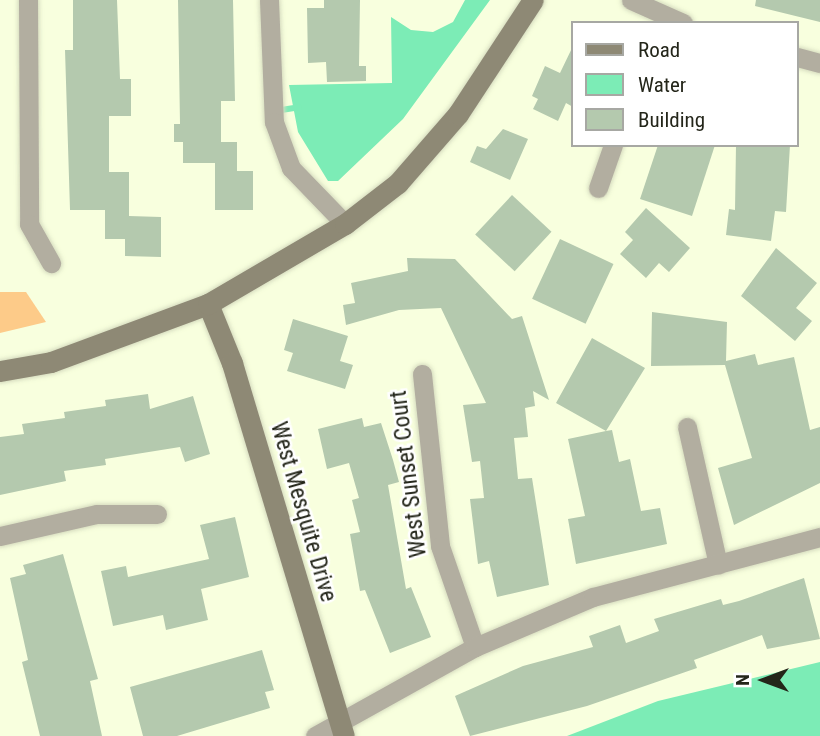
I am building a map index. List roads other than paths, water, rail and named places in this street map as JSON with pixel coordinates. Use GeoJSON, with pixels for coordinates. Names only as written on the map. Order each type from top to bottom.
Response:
{"type":"FeatureCollection","features":[{"type":"Feature","properties":{"kind":"street"},"geometry":{"type":"LineString","coordinates":[[28,0],[29,224],[51,262]]}},
{"type":"Feature","properties":{"kind":"street"},"geometry":{"type":"LineString","coordinates":[[269,0],[274,122],[291,168],[345,224]]}},
{"type":"Feature","properties":{"kind":"street"},"geometry":{"type":"LineString","coordinates":[[0,371],[51,362],[208,304],[345,224],[398,183],[458,114],[533,0]]}},
{"type":"Feature","properties":{"kind":"street"},"geometry":{"type":"LineString","coordinates":[[631,0],[679,21]]}},
{"type":"Feature","properties":{"kind":"street"},"geometry":{"type":"LineString","coordinates":[[799,58],[820,63]]}},
{"type":"Feature","properties":{"kind":"street"},"geometry":{"type":"LineString","coordinates":[[598,188],[612,147]]}},
{"type":"Feature","properties":{"kind":"street","name":"West Mesquite Drive"},"geometry":{"type":"LineString","coordinates":[[208,304],[232,363],[341,729]]}},
{"type":"Feature","properties":{"kind":"street","name":"West Sunset Court"},"geometry":{"type":"LineString","coordinates":[[422,374],[439,546],[475,647]]}},
{"type":"Feature","properties":{"kind":"street"},"geometry":{"type":"LineString","coordinates":[[687,427],[718,565]]}},
{"type":"Feature","properties":{"kind":"street"},"geometry":{"type":"LineString","coordinates":[[0,536],[97,514],[157,514]]}},
{"type":"Feature","properties":{"kind":"street"},"geometry":{"type":"LineString","coordinates":[[315,736],[341,729],[475,647],[593,597],[820,537]]}},
{"type":"Feature","properties":{"kind":"water"},"geometry":{"type":"Polygon","coordinates":[[[465,0],[490,0],[403,119],[338,181],[328,181],[298,132],[289,85],[392,83],[391,17],[411,30],[433,32],[453,22],[465,0]]]}},
{"type":"Feature","properties":{"kind":"water"},"geometry":{"type":"Polygon","coordinates":[[[820,662],[820,736],[567,736],[658,701],[820,662]]]}},
{"type":"Feature","properties":{"kind":"waterway"},"geometry":{"type":"LineString","coordinates":[[275,111],[299,107]]}}]}
